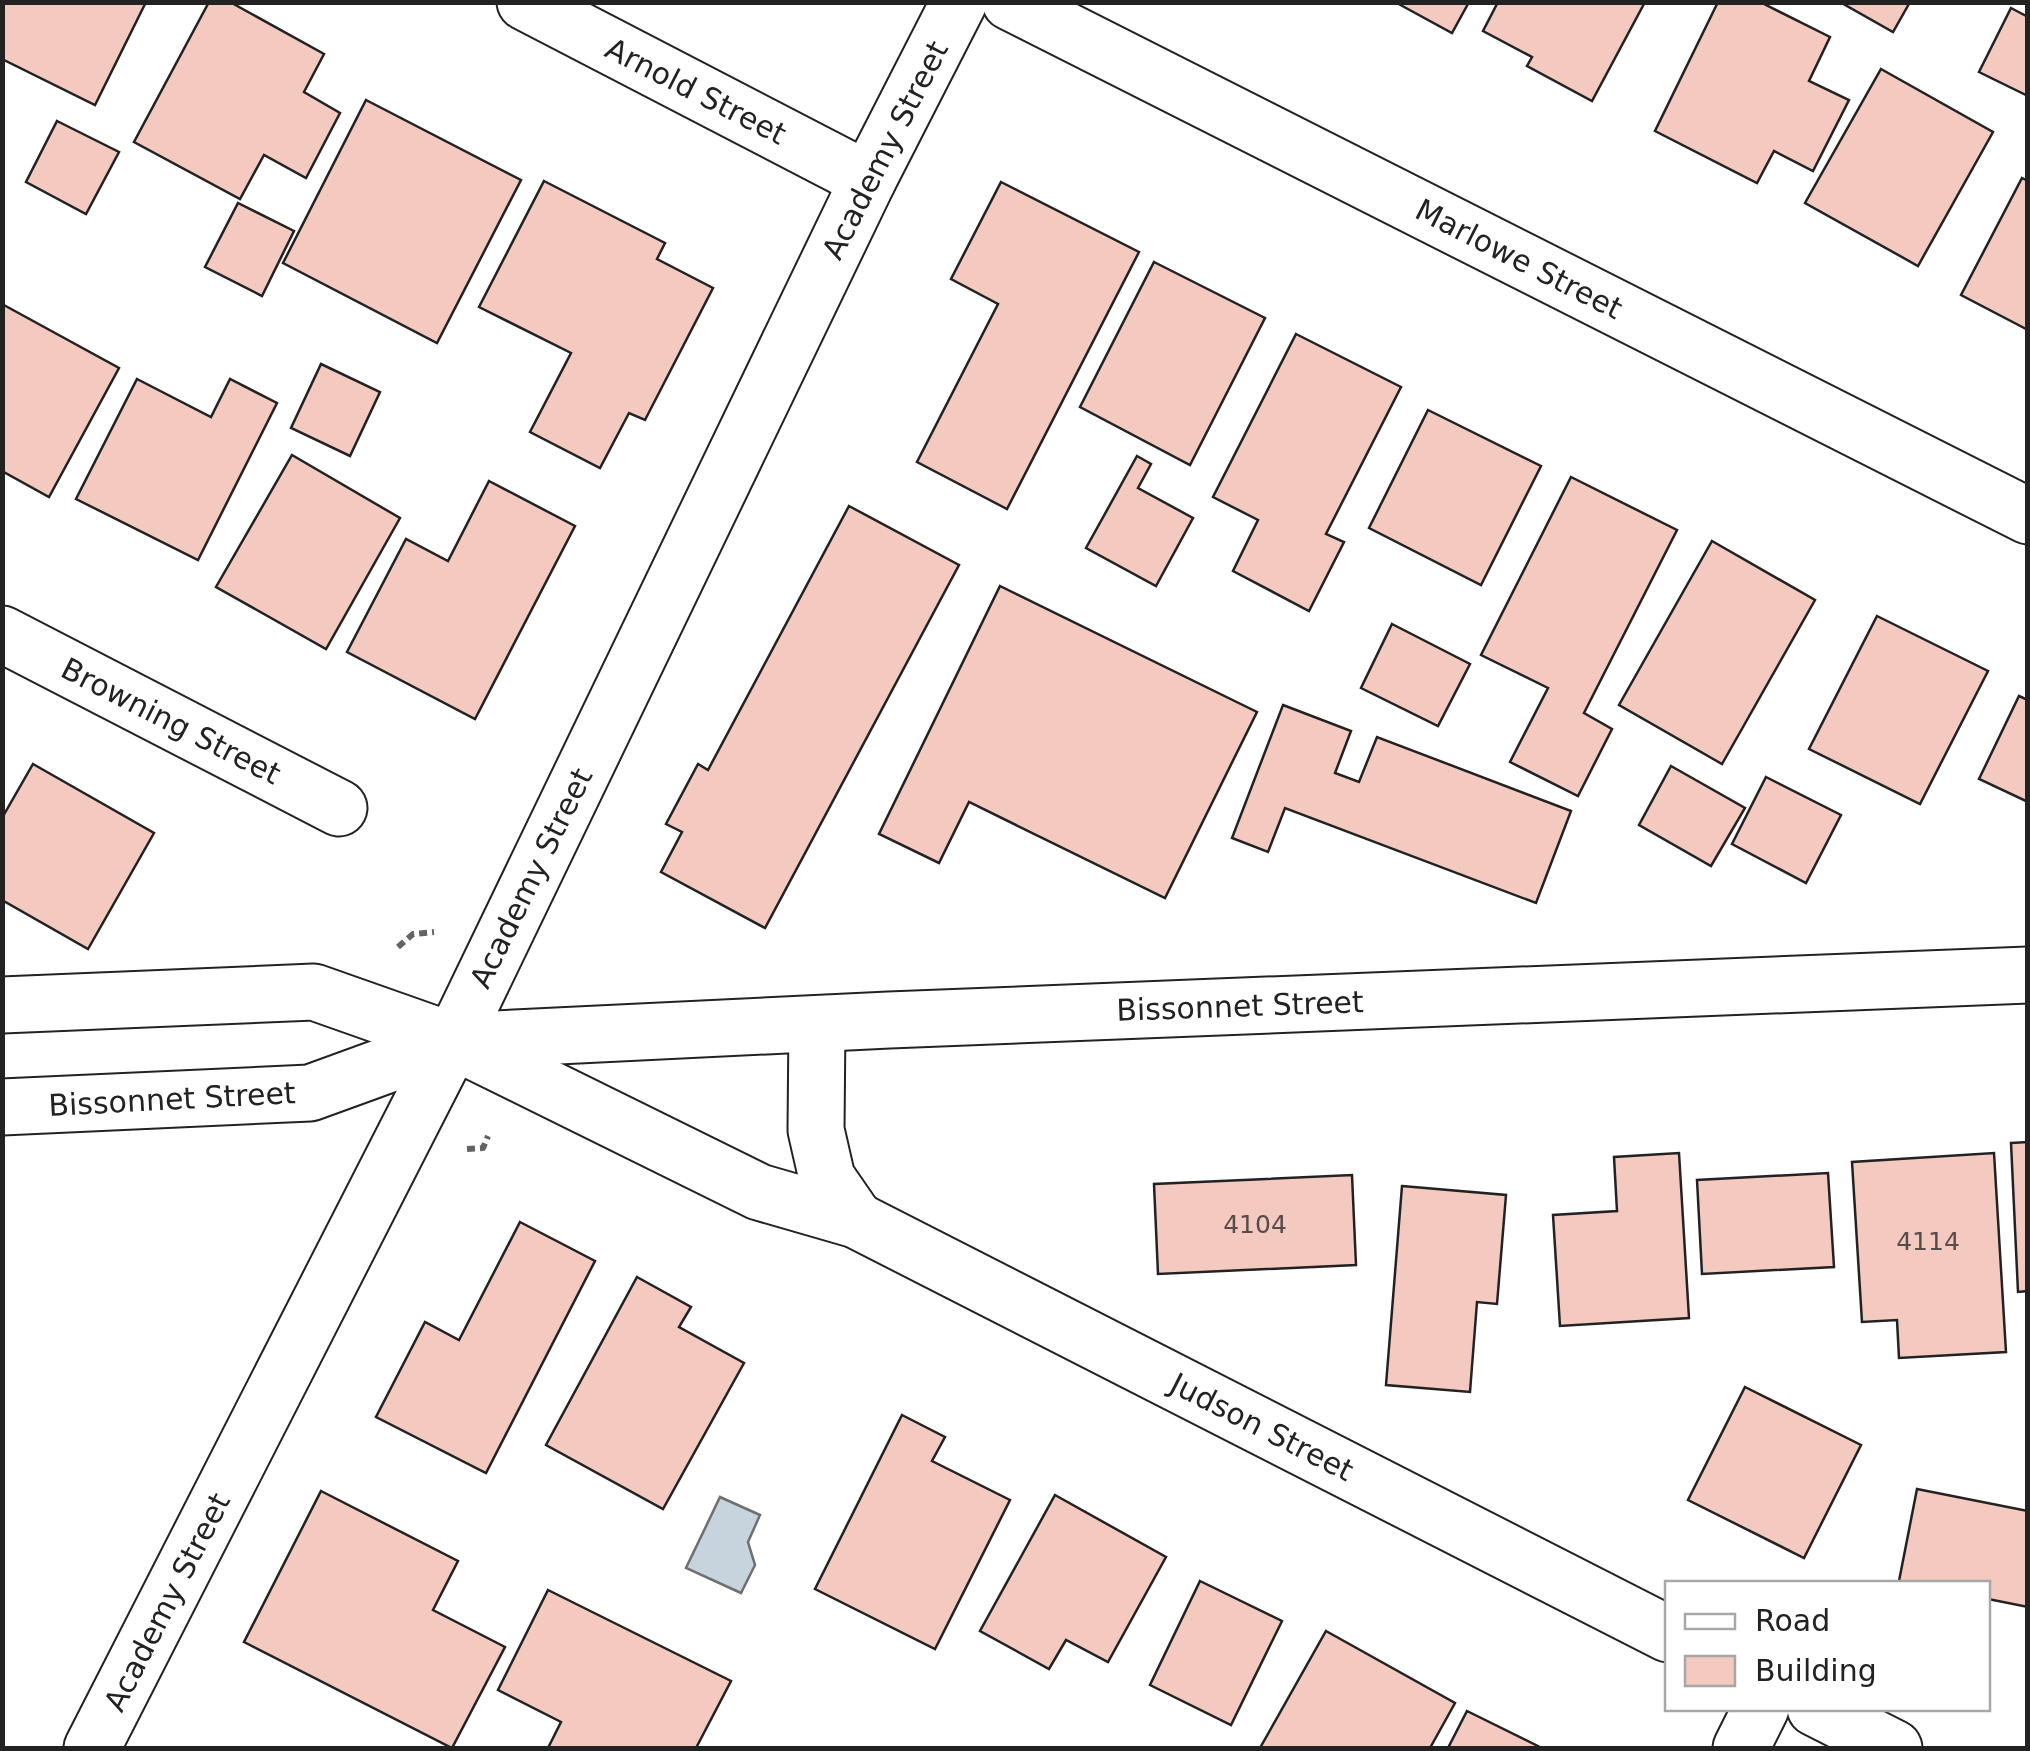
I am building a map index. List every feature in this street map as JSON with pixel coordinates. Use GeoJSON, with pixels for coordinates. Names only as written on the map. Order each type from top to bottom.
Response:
{"type":"FeatureCollection","features":[{"type":"Feature","properties":{"kind":"street","name":"Arnold Street"},"geometry":{"type":"LineString","coordinates":[[525,2],[868,180]]}},
{"type":"Feature","properties":{"kind":"street","name":"Academy Street"},"geometry":{"type":"LineString","coordinates":[[102,1745],[452,1041],[868,180],[959,2]]}},
{"type":"Feature","properties":{"kind":"street","name":"Marlowe Street"},"geometry":{"type":"LineString","coordinates":[[1010,2],[2028,516]]}},
{"type":"Feature","properties":{"kind":"street","name":"Browning Street"},"geometry":{"type":"LineString","coordinates":[[2,634],[339,808]]}},
{"type":"Feature","properties":{"kind":"street","name":"Bissonnet Street"},"geometry":{"type":"LineString","coordinates":[[2,1107],[310,1093],[452,1041],[2028,976]]}},
{"type":"Feature","properties":{"kind":"street","name":"Bissonnet Street"},"geometry":{"type":"LineString","coordinates":[[2,1006],[314,992],[452,1041]]}},
{"type":"Feature","properties":{"kind":"street","name":"Judson Street"},"geometry":{"type":"LineString","coordinates":[[816,1024],[816,1130],[827,1178],[856,1220]]}},
{"type":"Feature","properties":{"kind":"street","name":"Judson Street"},"geometry":{"type":"LineString","coordinates":[[452,1041],[760,1192],[856,1220],[1665,1632]]}},
{"type":"Feature","properties":{"kind":"street"},"geometry":{"type":"LineString","coordinates":[[1741,1748],[1760,1711]]}},
{"type":"Feature","properties":{"kind":"street"},"geometry":{"type":"LineString","coordinates":[[1821,1711],[1894,1748]]}},
{"type":"Feature","properties":{"kind":"path"},"geometry":{"type":"LineString","coordinates":[[398,948],[413,934],[434,932]]}},
{"type":"Feature","properties":{"kind":"path"},"geometry":{"type":"LineString","coordinates":[[466,1149],[483,1148],[488,1136]]}},
{"type":"Feature","properties":{"kind":"shaded area"},"geometry":{"type":"Polygon","coordinates":[[[720,1497],[760,1515],[748,1542],[755,1565],[741,1593],[686,1568],[720,1497]]]}},
{"type":"Feature","properties":{"kind":"building"},"geometry":{"type":"Polygon","coordinates":[[[2,2],[146,2],[95,105],[2,59],[2,2]]]}},
{"type":"Feature","properties":{"kind":"building"},"geometry":{"type":"Polygon","coordinates":[[[209,2],[230,2],[324,54],[304,92],[340,113],[306,178],[264,155],[240,199],[134,142],[209,2]]]}},
{"type":"Feature","properties":{"kind":"building"},"geometry":{"type":"Polygon","coordinates":[[[1395,2],[1469,2],[1452,33],[1395,2]]]}},
{"type":"Feature","properties":{"kind":"building"},"geometry":{"type":"Polygon","coordinates":[[[1498,2],[1645,2],[1592,101],[1527,66],[1532,57],[1483,31],[1498,2]]]}},
{"type":"Feature","properties":{"kind":"building"},"geometry":{"type":"Polygon","coordinates":[[[1718,2],[1760,2],[1830,37],[1809,81],[1849,100],[1813,171],[1774,151],[1757,183],[1655,131],[1718,2]]]}},
{"type":"Feature","properties":{"kind":"building"},"geometry":{"type":"Polygon","coordinates":[[[1840,2],[1910,2],[1893,32],[1840,2]]]}},
{"type":"Feature","properties":{"kind":"building"},"geometry":{"type":"Polygon","coordinates":[[[2011,8],[2028,17],[2028,96],[1979,72],[2011,8]]]}},
{"type":"Feature","properties":{"kind":"building"},"geometry":{"type":"Polygon","coordinates":[[[1881,69],[1993,132],[1918,266],[1805,203],[1881,69]]]}},
{"type":"Feature","properties":{"kind":"building"},"geometry":{"type":"Polygon","coordinates":[[[366,100],[521,180],[437,343],[283,263],[366,100]]]}},
{"type":"Feature","properties":{"kind":"building"},"geometry":{"type":"Polygon","coordinates":[[[57,121],[119,152],[86,214],[26,182],[57,121]]]}},
{"type":"Feature","properties":{"kind":"building"},"geometry":{"type":"Polygon","coordinates":[[[2022,178],[2028,181],[2028,330],[1961,295],[2022,178]]]}},
{"type":"Feature","properties":{"kind":"building"},"geometry":{"type":"Polygon","coordinates":[[[544,181],[665,243],[657,259],[713,288],[645,420],[629,413],[600,468],[530,432],[571,353],[479,307],[544,181]]]}},
{"type":"Feature","properties":{"kind":"building"},"geometry":{"type":"Polygon","coordinates":[[[1001,182],[1139,252],[1007,509],[917,462],[998,304],[951,279],[1001,182]]]}},
{"type":"Feature","properties":{"kind":"building"},"geometry":{"type":"Polygon","coordinates":[[[238,203],[294,231],[262,296],[205,267],[238,203]]]}},
{"type":"Feature","properties":{"kind":"building"},"geometry":{"type":"Polygon","coordinates":[[[1154,262],[1265,318],[1190,465],[1080,407],[1154,262]]]}},
{"type":"Feature","properties":{"kind":"building"},"geometry":{"type":"Polygon","coordinates":[[[2,304],[119,368],[49,497],[2,471],[2,304]]]}},
{"type":"Feature","properties":{"kind":"building"},"geometry":{"type":"Polygon","coordinates":[[[1296,334],[1401,387],[1326,534],[1344,542],[1309,611],[1233,571],[1258,520],[1213,497],[1296,334]]]}},
{"type":"Feature","properties":{"kind":"building"},"geometry":{"type":"Polygon","coordinates":[[[321,364],[380,392],[350,456],[291,428],[321,364]]]}},
{"type":"Feature","properties":{"kind":"building"},"geometry":{"type":"Polygon","coordinates":[[[137,379],[211,417],[230,379],[277,403],[198,560],[76,499],[137,379]]]}},
{"type":"Feature","properties":{"kind":"building"},"geometry":{"type":"Polygon","coordinates":[[[1428,410],[1541,466],[1481,585],[1369,528],[1428,410]]]}},
{"type":"Feature","properties":{"kind":"building"},"geometry":{"type":"Polygon","coordinates":[[[292,455],[400,518],[326,649],[216,587],[292,455]]]}},
{"type":"Feature","properties":{"kind":"building"},"geometry":{"type":"Polygon","coordinates":[[[1137,456],[1151,464],[1138,488],[1193,518],[1156,586],[1086,548],[1137,456]]]}},
{"type":"Feature","properties":{"kind":"building"},"geometry":{"type":"Polygon","coordinates":[[[1571,477],[1677,530],[1584,713],[1612,729],[1578,796],[1510,762],[1548,688],[1481,655],[1571,477]]]}},
{"type":"Feature","properties":{"kind":"building"},"geometry":{"type":"Polygon","coordinates":[[[489,481],[575,526],[475,719],[347,652],[406,539],[448,561],[489,481]]]}},
{"type":"Feature","properties":{"kind":"building"},"geometry":{"type":"Polygon","coordinates":[[[849,506],[959,565],[765,928],[661,872],[682,832],[666,824],[698,764],[708,770],[849,506]]]}},
{"type":"Feature","properties":{"kind":"building"},"geometry":{"type":"Polygon","coordinates":[[[1712,541],[1815,600],[1722,764],[1619,705],[1712,541]]]}},
{"type":"Feature","properties":{"kind":"building"},"geometry":{"type":"Polygon","coordinates":[[[1000,586],[1257,712],[1165,898],[969,802],[939,863],[879,834],[1000,586]]]}},
{"type":"Feature","properties":{"kind":"building"},"geometry":{"type":"Polygon","coordinates":[[[1877,616],[1988,671],[1920,804],[1809,749],[1877,616]]]}},
{"type":"Feature","properties":{"kind":"building"},"geometry":{"type":"Polygon","coordinates":[[[1392,624],[1470,664],[1438,726],[1361,688],[1392,624]]]}},
{"type":"Feature","properties":{"kind":"building"},"geometry":{"type":"Polygon","coordinates":[[[2019,696],[2028,700],[2028,802],[1979,779],[2019,696]]]}},
{"type":"Feature","properties":{"kind":"building"},"geometry":{"type":"Polygon","coordinates":[[[1283,705],[1351,731],[1335,773],[1359,782],[1377,737],[1571,811],[1536,903],[1285,808],[1268,852],[1232,838],[1283,705]]]}},
{"type":"Feature","properties":{"kind":"building"},"geometry":{"type":"Polygon","coordinates":[[[33,764],[154,833],[88,949],[2,900],[2,818],[33,764]]]}},
{"type":"Feature","properties":{"kind":"building"},"geometry":{"type":"Polygon","coordinates":[[[1671,766],[1745,808],[1711,866],[1639,825],[1671,766]]]}},
{"type":"Feature","properties":{"kind":"building"},"geometry":{"type":"Polygon","coordinates":[[[1766,777],[1841,815],[1806,883],[1732,844],[1766,777]]]}},
{"type":"Feature","properties":{"kind":"building"},"geometry":{"type":"Polygon","coordinates":[[[2028,1142],[2028,1291],[2018,1292],[2011,1143],[2028,1142]]]}},
{"type":"Feature","properties":{"kind":"building"},"geometry":{"type":"Polygon","coordinates":[[[1679,1153],[1689,1318],[1560,1326],[1553,1215],[1617,1211],[1614,1157],[1679,1153]]]}},
{"type":"Feature","properties":{"kind":"building"},"geometry":{"type":"Polygon","coordinates":[[[1994,1153],[2006,1352],[1899,1358],[1897,1320],[1862,1322],[1852,1162],[1994,1153]]]}},
{"type":"Feature","properties":{"kind":"building"},"geometry":{"type":"Polygon","coordinates":[[[1828,1173],[1834,1267],[1702,1274],[1697,1180],[1828,1173]]]}},
{"type":"Feature","properties":{"kind":"building"},"geometry":{"type":"Polygon","coordinates":[[[1352,1175],[1356,1265],[1158,1274],[1154,1184],[1352,1175]]]}},
{"type":"Feature","properties":{"kind":"building"},"geometry":{"type":"Polygon","coordinates":[[[1402,1186],[1506,1195],[1497,1304],[1477,1302],[1470,1392],[1386,1385],[1402,1186]]]}},
{"type":"Feature","properties":{"kind":"building"},"geometry":{"type":"Polygon","coordinates":[[[520,1222],[595,1261],[486,1473],[376,1417],[425,1322],[459,1340],[520,1222]]]}},
{"type":"Feature","properties":{"kind":"building"},"geometry":{"type":"Polygon","coordinates":[[[637,1277],[691,1307],[679,1327],[744,1363],[663,1509],[546,1445],[637,1277]]]}},
{"type":"Feature","properties":{"kind":"building"},"geometry":{"type":"Polygon","coordinates":[[[1745,1387],[1861,1445],[1804,1558],[1688,1500],[1745,1387]]]}},
{"type":"Feature","properties":{"kind":"building"},"geometry":{"type":"Polygon","coordinates":[[[902,1415],[945,1437],[932,1461],[1010,1500],[935,1649],[815,1589],[902,1415]]]}},
{"type":"Feature","properties":{"kind":"building"},"geometry":{"type":"Polygon","coordinates":[[[1917,1489],[2028,1511],[2028,1607],[1990,1599],[1990,1581],[1899,1581],[1917,1489]]]}},
{"type":"Feature","properties":{"kind":"building"},"geometry":{"type":"Polygon","coordinates":[[[321,1491],[458,1561],[433,1610],[505,1647],[452,1748],[244,1642],[321,1491]]]}},
{"type":"Feature","properties":{"kind":"building"},"geometry":{"type":"Polygon","coordinates":[[[1055,1495],[1166,1557],[1108,1662],[1066,1640],[1049,1669],[980,1631],[1055,1495]]]}},
{"type":"Feature","properties":{"kind":"building"},"geometry":{"type":"Polygon","coordinates":[[[1200,1581],[1282,1621],[1231,1725],[1150,1685],[1200,1581]]]}},
{"type":"Feature","properties":{"kind":"building"},"geometry":{"type":"Polygon","coordinates":[[[548,1590],[731,1681],[696,1748],[548,1748],[561,1722],[498,1690],[548,1590]]]}},
{"type":"Feature","properties":{"kind":"building"},"geometry":{"type":"Polygon","coordinates":[[[1326,1631],[1455,1703],[1430,1748],[1260,1748],[1326,1631]]]}},
{"type":"Feature","properties":{"kind":"building"},"geometry":{"type":"Polygon","coordinates":[[[1467,1711],[1542,1748],[1448,1748],[1467,1711]]]}}]}
